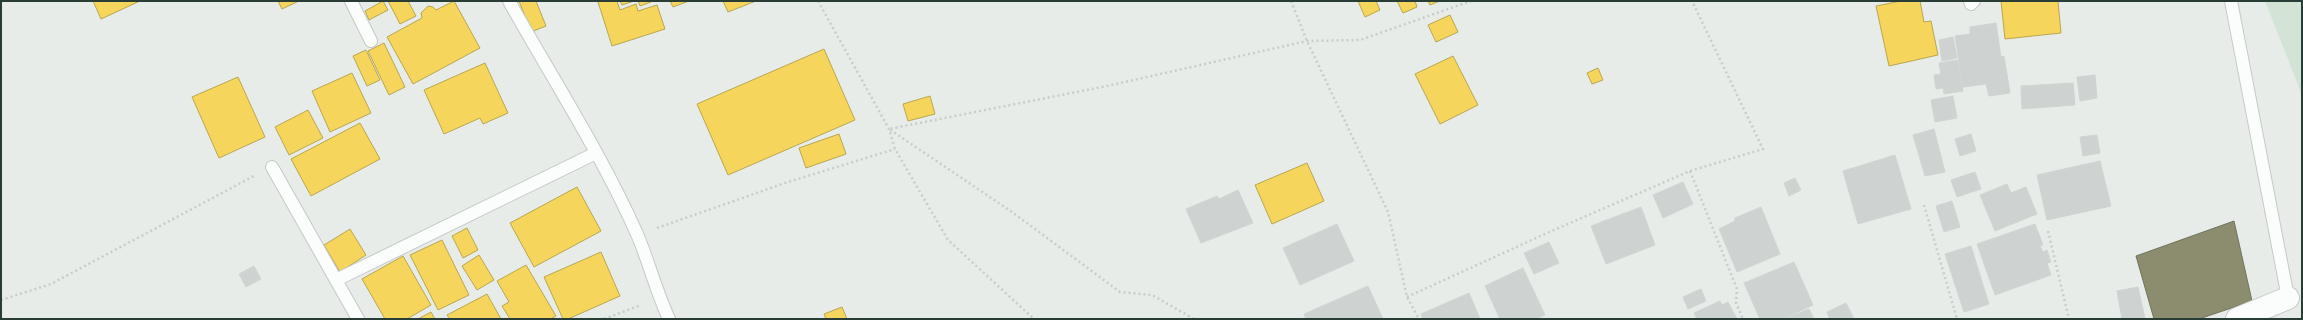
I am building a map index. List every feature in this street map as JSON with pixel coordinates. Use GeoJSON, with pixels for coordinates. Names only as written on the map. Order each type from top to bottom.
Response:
{"type":"FeatureCollection","features":[{"type":"Feature","properties":{"kind":"street"},"geometry":{"type":"LineString","coordinates":[[2237,319],[2288,298]]}},
{"type":"Feature","properties":{"kind":"lane"},"geometry":{"type":"LineString","coordinates":[[351,1],[371,41]]}},
{"type":"Feature","properties":{"kind":"lane"},"geometry":{"type":"LineString","coordinates":[[509,1],[596,153],[637,235],[656,291],[669,319]]}},
{"type":"Feature","properties":{"kind":"lane"},"geometry":{"type":"LineString","coordinates":[[1970,1],[1972,4],[1974,1]]}},
{"type":"Feature","properties":{"kind":"lane"},"geometry":{"type":"LineString","coordinates":[[2231,1],[2288,298]]}},
{"type":"Feature","properties":{"kind":"lane"},"geometry":{"type":"LineString","coordinates":[[336,280],[596,153]]}},
{"type":"Feature","properties":{"kind":"lane"},"geometry":{"type":"LineString","coordinates":[[272,167],[358,319]]}},
{"type":"Feature","properties":{"kind":"path"},"geometry":{"type":"LineString","coordinates":[[818,1],[889,129],[895,149],[948,240],[1034,319]]}},
{"type":"Feature","properties":{"kind":"path"},"geometry":{"type":"LineString","coordinates":[[1291,1],[1307,41],[1388,212],[1407,297],[1419,319]]}},
{"type":"Feature","properties":{"kind":"path"},"geometry":{"type":"LineString","coordinates":[[889,129],[1107,86],[1307,41],[1360,40],[1471,1]]}},
{"type":"Feature","properties":{"kind":"path"},"geometry":{"type":"LineString","coordinates":[[1407,297],[1547,232],[1690,171],[1764,149],[1692,1]]}},
{"type":"Feature","properties":{"kind":"path"},"geometry":{"type":"LineString","coordinates":[[889,129],[1012,212],[1120,292],[1152,295],[1194,319]]}},
{"type":"Feature","properties":{"kind":"path"},"geometry":{"type":"LineString","coordinates":[[637,235],[785,184],[895,149]]}},
{"type":"Feature","properties":{"kind":"path"},"geometry":{"type":"LineString","coordinates":[[1,300],[51,284],[272,167]]}},
{"type":"Feature","properties":{"kind":"path"},"geometry":{"type":"LineString","coordinates":[[1690,171],[1737,289],[1736,303],[1743,319]]}},
{"type":"Feature","properties":{"kind":"path"},"geometry":{"type":"LineString","coordinates":[[1924,205],[1957,319]]}},
{"type":"Feature","properties":{"kind":"path"},"geometry":{"type":"LineString","coordinates":[[2048,231],[2069,319]]}},
{"type":"Feature","properties":{"kind":"path"},"geometry":{"type":"LineString","coordinates":[[604,319],[652,302],[656,291]]}},
{"type":"Feature","properties":{"kind":"green space"},"geometry":{"type":"Polygon","coordinates":[[[2265,1],[2302,1],[2302,95],[2265,1]]]}},
{"type":"Feature","properties":{"kind":"building: Homes"},"geometry":{"type":"Polygon","coordinates":[[[93,1],[140,1],[101,19],[93,1]]]}},
{"type":"Feature","properties":{"kind":"building: Homes"},"geometry":{"type":"Polygon","coordinates":[[[278,1],[299,1],[282,9],[278,1]]]}},
{"type":"Feature","properties":{"kind":"building: Homes"},"geometry":{"type":"Polygon","coordinates":[[[383,1],[388,10],[369,20],[365,11],[383,1]]]}},
{"type":"Feature","properties":{"kind":"building: Homes"},"geometry":{"type":"Polygon","coordinates":[[[388,1],[408,1],[416,16],[400,24],[388,1]]]}},
{"type":"Feature","properties":{"kind":"building: Homes"},"geometry":{"type":"Polygon","coordinates":[[[454,1],[480,48],[413,84],[387,37],[422,18],[421,13],[428,6],[433,7],[436,10],[454,1]]]}},
{"type":"Feature","properties":{"kind":"building: Homes"},"geometry":{"type":"Polygon","coordinates":[[[519,1],[536,1],[546,26],[531,32],[519,1]]]}},
{"type":"Feature","properties":{"kind":"building: Homes"},"geometry":{"type":"Polygon","coordinates":[[[617,1],[620,10],[636,4],[638,11],[657,5],[665,29],[612,46],[598,2],[617,1]]]}},
{"type":"Feature","properties":{"kind":"building: Homes"},"geometry":{"type":"Polygon","coordinates":[[[620,1],[634,1],[622,5],[620,1]]]}},
{"type":"Feature","properties":{"kind":"building: Homes"},"geometry":{"type":"Polygon","coordinates":[[[638,1],[651,1],[651,2],[640,6],[638,1]]]}},
{"type":"Feature","properties":{"kind":"building: Homes"},"geometry":{"type":"Polygon","coordinates":[[[670,1],[689,1],[673,7],[670,1]]]}},
{"type":"Feature","properties":{"kind":"building: Homes"},"geometry":{"type":"Polygon","coordinates":[[[723,1],[756,1],[728,12],[723,1]]]}},
{"type":"Feature","properties":{"kind":"building: Homes"},"geometry":{"type":"Polygon","coordinates":[[[1358,1],[1376,1],[1380,10],[1365,17],[1358,1]]]}},
{"type":"Feature","properties":{"kind":"building: Homes"},"geometry":{"type":"Polygon","coordinates":[[[1397,1],[1415,1],[1417,7],[1403,13],[1397,1]]]}},
{"type":"Feature","properties":{"kind":"building: Homes"},"geometry":{"type":"Polygon","coordinates":[[[1428,1],[1440,1],[1430,5],[1428,1]]]}},
{"type":"Feature","properties":{"kind":"building: Homes"},"geometry":{"type":"Polygon","coordinates":[[[1901,1],[1920,1],[1924,22],[1931,21],[1938,55],[1889,66],[1876,6],[1901,1]]]}},
{"type":"Feature","properties":{"kind":"building: Homes"},"geometry":{"type":"Polygon","coordinates":[[[2001,1],[2058,1],[2061,33],[2005,39],[2001,1]]]}},
{"type":"Feature","properties":{"kind":"building: Homes"},"geometry":{"type":"Polygon","coordinates":[[[1450,15],[1458,32],[1436,42],[1428,25],[1450,15]]]}},
{"type":"Feature","properties":{"kind":"building: Homes"},"geometry":{"type":"Polygon","coordinates":[[[384,43],[405,87],[389,95],[368,51],[384,43]]]}},
{"type":"Feature","properties":{"kind":"building: Homes"},"geometry":{"type":"Polygon","coordinates":[[[824,49],[855,120],[728,175],[697,104],[824,49]]]}},
{"type":"Feature","properties":{"kind":"building: Homes"},"geometry":{"type":"Polygon","coordinates":[[[366,50],[380,80],[367,86],[353,56],[366,50]]]}},
{"type":"Feature","properties":{"kind":"building: Homes"},"geometry":{"type":"Polygon","coordinates":[[[1453,56],[1478,105],[1440,124],[1415,74],[1453,56]]]}},
{"type":"Feature","properties":{"kind":"building: Homes"},"geometry":{"type":"Polygon","coordinates":[[[485,63],[508,113],[483,124],[480,118],[444,134],[424,90],[485,63]]]}},
{"type":"Feature","properties":{"kind":"building: Homes"},"geometry":{"type":"Polygon","coordinates":[[[1598,68],[1603,80],[1592,84],[1587,73],[1598,68]]]}},
{"type":"Feature","properties":{"kind":"building: Homes"},"geometry":{"type":"Polygon","coordinates":[[[352,73],[371,113],[330,132],[312,91],[352,73]]]}},
{"type":"Feature","properties":{"kind":"building: Homes"},"geometry":{"type":"Polygon","coordinates":[[[238,77],[265,137],[219,158],[192,97],[238,77]]]}},
{"type":"Feature","properties":{"kind":"building: Homes"},"geometry":{"type":"Polygon","coordinates":[[[930,96],[935,114],[908,121],[903,104],[930,96]]]}},
{"type":"Feature","properties":{"kind":"building: Homes"},"geometry":{"type":"Polygon","coordinates":[[[308,110],[323,138],[289,155],[275,127],[308,110]]]}},
{"type":"Feature","properties":{"kind":"building: Homes"},"geometry":{"type":"Polygon","coordinates":[[[360,123],[380,159],[311,196],[291,159],[360,123]]]}},
{"type":"Feature","properties":{"kind":"building: Homes"},"geometry":{"type":"Polygon","coordinates":[[[839,134],[846,154],[806,168],[799,148],[839,134]]]}},
{"type":"Feature","properties":{"kind":"building: Homes"},"geometry":{"type":"Polygon","coordinates":[[[1307,163],[1324,201],[1272,224],[1255,185],[1307,163]]]}},
{"type":"Feature","properties":{"kind":"building: Homes"},"geometry":{"type":"Polygon","coordinates":[[[577,187],[601,231],[534,267],[510,223],[577,187]]]}},
{"type":"Feature","properties":{"kind":"building: Homes"},"geometry":{"type":"Polygon","coordinates":[[[467,228],[478,250],[463,258],[452,236],[467,228]]]}},
{"type":"Feature","properties":{"kind":"building: Homes"},"geometry":{"type":"Polygon","coordinates":[[[350,229],[366,255],[340,272],[324,245],[350,229]]]}},
{"type":"Feature","properties":{"kind":"building: Homes"},"geometry":{"type":"Polygon","coordinates":[[[442,240],[469,295],[438,310],[410,255],[442,240]]]}},
{"type":"Feature","properties":{"kind":"building: Homes"},"geometry":{"type":"Polygon","coordinates":[[[601,252],[620,296],[568,319],[563,319],[544,277],[601,252]]]}},
{"type":"Feature","properties":{"kind":"building: Homes"},"geometry":{"type":"Polygon","coordinates":[[[479,255],[494,280],[477,290],[462,266],[479,255]]]}},
{"type":"Feature","properties":{"kind":"building: Homes"},"geometry":{"type":"Polygon","coordinates":[[[403,256],[431,305],[407,319],[385,319],[362,279],[403,256]]]}},
{"type":"Feature","properties":{"kind":"building: Homes"},"geometry":{"type":"Polygon","coordinates":[[[526,265],[556,316],[550,319],[510,319],[502,306],[509,302],[497,281],[526,265]]]}},
{"type":"Feature","properties":{"kind":"building: Homes"},"geometry":{"type":"Polygon","coordinates":[[[487,294],[501,319],[450,319],[447,315],[487,294]]]}},
{"type":"Feature","properties":{"kind":"building: Homes"},"geometry":{"type":"Polygon","coordinates":[[[842,307],[847,319],[826,319],[824,314],[842,307]]]}},
{"type":"Feature","properties":{"kind":"building: Homes"},"geometry":{"type":"Polygon","coordinates":[[[431,312],[435,319],[418,319],[431,312]]]}},
{"type":"Feature","properties":{"kind":"building: Industry"},"geometry":{"type":"Polygon","coordinates":[[[2234,221],[2252,301],[2199,319],[2154,319],[2136,256],[2234,221]]]}},
{"type":"Feature","properties":{"kind":"building: Other"},"geometry":{"type":"Polygon","coordinates":[[[1996,23],[2001,57],[2004,56],[2010,93],[1989,96],[1986,84],[1963,87],[1955,36],[1970,34],[1970,27],[1996,23]]]}},
{"type":"Feature","properties":{"kind":"building: Other"},"geometry":{"type":"Polygon","coordinates":[[[1953,37],[1957,58],[1942,61],[1939,40],[1953,37]]]}},
{"type":"Feature","properties":{"kind":"building: Other"},"geometry":{"type":"Polygon","coordinates":[[[1958,60],[1963,91],[1944,94],[1943,88],[1936,89],[1934,75],[1941,74],[1939,63],[1958,60]]]}},
{"type":"Feature","properties":{"kind":"building: Other"},"geometry":{"type":"Polygon","coordinates":[[[2095,75],[2097,98],[2080,101],[2077,77],[2095,75]]]}},
{"type":"Feature","properties":{"kind":"building: Other"},"geometry":{"type":"Polygon","coordinates":[[[2073,83],[2075,105],[2022,109],[2021,86],[2073,83]]]}},
{"type":"Feature","properties":{"kind":"building: Other"},"geometry":{"type":"Polygon","coordinates":[[[1953,96],[1957,118],[1935,122],[1931,100],[1953,96]]]}},
{"type":"Feature","properties":{"kind":"building: Other"},"geometry":{"type":"Polygon","coordinates":[[[1934,129],[1945,172],[1925,176],[1913,135],[1934,129]]]}},
{"type":"Feature","properties":{"kind":"building: Other"},"geometry":{"type":"Polygon","coordinates":[[[1971,134],[1976,151],[1960,156],[1955,139],[1971,134]]]}},
{"type":"Feature","properties":{"kind":"building: Other"},"geometry":{"type":"Polygon","coordinates":[[[2097,135],[2100,153],[2083,156],[2080,137],[2097,135]]]}},
{"type":"Feature","properties":{"kind":"building: Other"},"geometry":{"type":"Polygon","coordinates":[[[1895,155],[1911,209],[1858,224],[1843,171],[1895,155]]]}},
{"type":"Feature","properties":{"kind":"building: Other"},"geometry":{"type":"Polygon","coordinates":[[[2100,161],[2111,206],[2047,220],[2037,175],[2100,161]]]}},
{"type":"Feature","properties":{"kind":"building: Other"},"geometry":{"type":"Polygon","coordinates":[[[1975,172],[1981,189],[1957,197],[1951,180],[1975,172]]]}},
{"type":"Feature","properties":{"kind":"building: Other"},"geometry":{"type":"Polygon","coordinates":[[[1795,178],[1801,190],[1789,196],[1784,183],[1795,178]]]}},
{"type":"Feature","properties":{"kind":"building: Other"},"geometry":{"type":"Polygon","coordinates":[[[1683,182],[1693,204],[1663,218],[1653,195],[1683,182]]]}},
{"type":"Feature","properties":{"kind":"building: Other"},"geometry":{"type":"Polygon","coordinates":[[[2007,184],[2011,193],[2026,187],[2037,214],[1995,231],[1980,195],[2007,184]]]}},
{"type":"Feature","properties":{"kind":"building: Other"},"geometry":{"type":"Polygon","coordinates":[[[1238,190],[1253,223],[1201,243],[1186,209],[1217,196],[1219,199],[1238,190]]]}},
{"type":"Feature","properties":{"kind":"building: Other"},"geometry":{"type":"Polygon","coordinates":[[[1952,201],[1960,227],[1944,232],[1936,206],[1952,201]]]}},
{"type":"Feature","properties":{"kind":"building: Other"},"geometry":{"type":"Polygon","coordinates":[[[1641,207],[1655,245],[1606,264],[1591,226],[1641,207]]]}},
{"type":"Feature","properties":{"kind":"building: Other"},"geometry":{"type":"Polygon","coordinates":[[[1761,207],[1780,254],[1737,272],[1719,229],[1735,221],[1735,218],[1761,207]]]}},
{"type":"Feature","properties":{"kind":"building: Other"},"geometry":{"type":"Polygon","coordinates":[[[1337,224],[1354,261],[1300,285],[1283,248],[1337,224]]]}},
{"type":"Feature","properties":{"kind":"building: Other"},"geometry":{"type":"Polygon","coordinates":[[[2035,224],[2043,245],[2040,246],[2043,252],[2047,250],[2051,262],[2047,263],[2051,275],[1995,295],[1977,244],[2035,224]]]}},
{"type":"Feature","properties":{"kind":"building: Other"},"geometry":{"type":"Polygon","coordinates":[[[1549,242],[1559,263],[1534,274],[1524,253],[1549,242]]]}},
{"type":"Feature","properties":{"kind":"building: Other"},"geometry":{"type":"Polygon","coordinates":[[[1971,246],[1989,304],[1964,312],[1945,254],[1971,246]]]}},
{"type":"Feature","properties":{"kind":"building: Other"},"geometry":{"type":"Polygon","coordinates":[[[1794,262],[1813,305],[1783,319],[1760,319],[1744,283],[1794,262]]]}},
{"type":"Feature","properties":{"kind":"building: Other"},"geometry":{"type":"Polygon","coordinates":[[[254,266],[261,279],[246,287],[239,274],[254,266]]]}},
{"type":"Feature","properties":{"kind":"building: Other"},"geometry":{"type":"Polygon","coordinates":[[[1523,268],[1545,315],[1535,319],[1500,319],[1485,286],[1523,268]]]}},
{"type":"Feature","properties":{"kind":"building: Other"},"geometry":{"type":"Polygon","coordinates":[[[1368,286],[1383,319],[1306,319],[1304,314],[1368,286]]]}},
{"type":"Feature","properties":{"kind":"building: Other"},"geometry":{"type":"Polygon","coordinates":[[[2138,287],[2145,319],[2122,319],[2117,291],[2138,287]]]}},
{"type":"Feature","properties":{"kind":"building: Other"},"geometry":{"type":"Polygon","coordinates":[[[1701,289],[1706,301],[1688,309],[1683,297],[1701,289]]]}},
{"type":"Feature","properties":{"kind":"building: Other"},"geometry":{"type":"Polygon","coordinates":[[[1469,293],[1480,319],[1423,319],[1421,314],[1469,293]]]}},
{"type":"Feature","properties":{"kind":"building: Other"},"geometry":{"type":"Polygon","coordinates":[[[1720,301],[1722,305],[1728,302],[1737,319],[1697,319],[1694,313],[1720,301]]]}},
{"type":"Feature","properties":{"kind":"building: Other"},"geometry":{"type":"Polygon","coordinates":[[[1846,303],[1854,319],[1830,319],[1827,312],[1846,303]]]}},
{"type":"Feature","properties":{"kind":"building: Other"},"geometry":{"type":"Polygon","coordinates":[[[1809,309],[1814,319],[1787,319],[1787,318],[1809,309]]]}}]}
